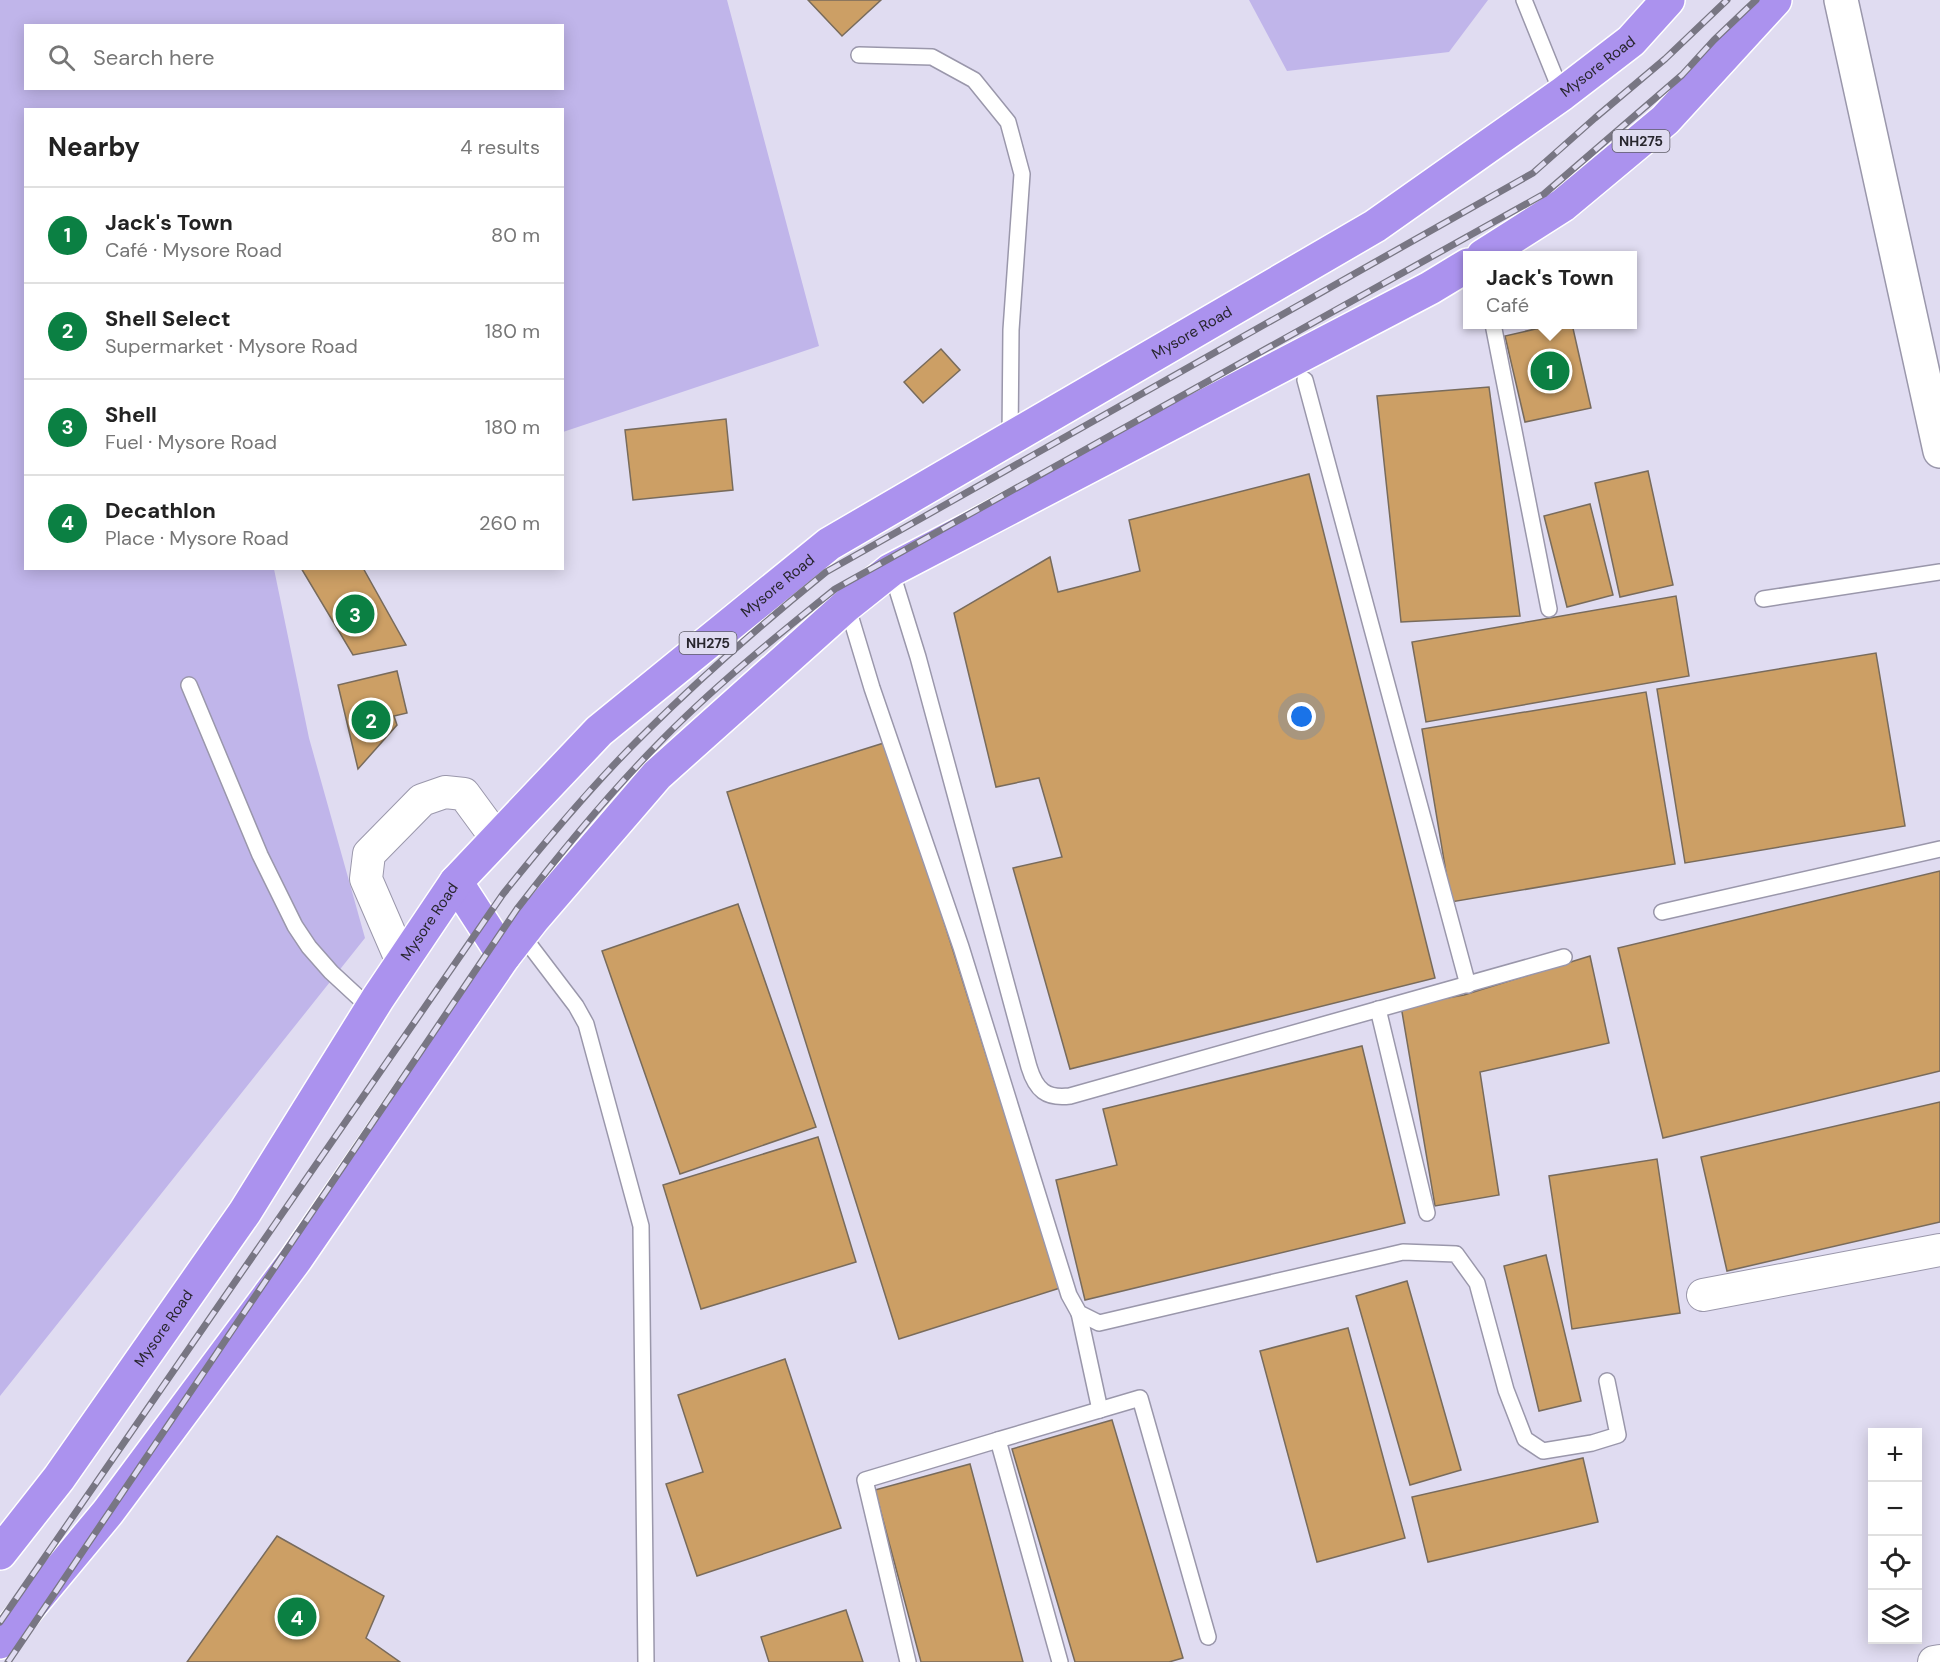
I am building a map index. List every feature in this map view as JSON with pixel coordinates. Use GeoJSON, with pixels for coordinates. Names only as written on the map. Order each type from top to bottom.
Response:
{"type":"FeatureCollection","features":[{"type":"Feature","properties":{"kind":"highway","name":"Mysore Road"},"geometry":{"type":"LineString","coordinates":[[0,1553],[59,1478],[245,1212],[371,1009],[456,882],[599,731],[829,544],[1375,226],[1562,94],[1630,41],[1668,0]]}},
{"type":"Feature","properties":{"kind":"highway","name":"NH275"},"geometry":{"type":"LineString","coordinates":[[1489,251],[1563,205],[1665,120],[1775,0]]}},
{"type":"Feature","properties":{"kind":"highway"},"geometry":{"type":"LineString","coordinates":[[0,1642],[108,1512],[296,1259],[513,946],[657,775],[847,605],[891,570],[1431,288],[1463,268]]}},
{"type":"Feature","properties":{"kind":"highway"},"geometry":{"type":"LineString","coordinates":[[456,882],[513,946]]}},
{"type":"Feature","properties":{"kind":"street"},"geometry":{"type":"LineString","coordinates":[[1841,0],[1940,451]]}},
{"type":"Feature","properties":{"kind":"street"},"geometry":{"type":"LineString","coordinates":[[402,962],[366,879],[369,854],[423,800],[445,792],[464,794],[497,839]]}},
{"type":"Feature","properties":{"kind":"street"},"geometry":{"type":"LineString","coordinates":[[1703,1295],[1940,1250]]}},
{"type":"Feature","properties":{"kind":"street"},"geometry":{"type":"LineString","coordinates":[[1934,1662],[1940,1661]]}},
{"type":"Feature","properties":{"kind":"lane"},"geometry":{"type":"LineString","coordinates":[[1524,0],[1562,94]]}},
{"type":"Feature","properties":{"kind":"lane"},"geometry":{"type":"LineString","coordinates":[[859,55],[932,57],[974,80],[1008,122],[1022,174],[1011,330],[1010,439]]}},
{"type":"Feature","properties":{"kind":"lane"},"geometry":{"type":"LineString","coordinates":[[1495,329],[1549,609]]}},
{"type":"Feature","properties":{"kind":"lane"},"geometry":{"type":"LineString","coordinates":[[1305,380],[1468,985]]}},
{"type":"Feature","properties":{"kind":"lane"},"geometry":{"type":"LineString","coordinates":[[891,570],[918,657],[1033,1081],[1043,1092],[1056,1098],[1070,1096],[1564,957]]}},
{"type":"Feature","properties":{"kind":"lane"},"geometry":{"type":"LineString","coordinates":[[1763,599],[1940,572]]}},
{"type":"Feature","properties":{"kind":"lane"},"geometry":{"type":"LineString","coordinates":[[847,605],[876,699],[962,947],[1069,1295],[1079,1313],[1100,1410]]}},
{"type":"Feature","properties":{"kind":"lane"},"geometry":{"type":"LineString","coordinates":[[189,685],[260,855],[295,926],[309,947],[331,972],[371,1009]]}},
{"type":"Feature","properties":{"kind":"lane"},"geometry":{"type":"LineString","coordinates":[[1662,912],[1940,849]]}},
{"type":"Feature","properties":{"kind":"lane"},"geometry":{"type":"LineString","coordinates":[[513,946],[576,1006],[586,1024],[641,1226],[646,1662]]}},
{"type":"Feature","properties":{"kind":"lane"},"geometry":{"type":"LineString","coordinates":[[1378,1009],[1427,1214]]}},
{"type":"Feature","properties":{"kind":"lane"},"geometry":{"type":"LineString","coordinates":[[1079,1313],[1099,1323],[1403,1252],[1456,1254],[1477,1283],[1506,1390],[1525,1439],[1543,1451],[1592,1443],[1618,1435],[1607,1381]]}},
{"type":"Feature","properties":{"kind":"lane"},"geometry":{"type":"LineString","coordinates":[[908,1662],[866,1480],[1140,1398],[1208,1637]]}},
{"type":"Feature","properties":{"kind":"lane"},"geometry":{"type":"LineString","coordinates":[[998,1440],[1060,1662]]}},
{"type":"Feature","properties":{"kind":"shaded area"},"geometry":{"type":"Polygon","coordinates":[[[0,0],[727,0],[819,346],[564,432],[564,108],[24,108],[24,570],[274,570],[309,738],[365,938],[0,1396],[0,0]]]}},
{"type":"Feature","properties":{"kind":"shaded area"},"geometry":{"type":"Polygon","coordinates":[[[1249,0],[1488,0],[1449,52],[1287,71],[1249,0]]]}},
{"type":"Feature","properties":{"kind":"building"},"geometry":{"type":"Polygon","coordinates":[[[808,0],[881,0],[842,36],[808,0]]]}},
{"type":"Feature","properties":{"kind":"building"},"geometry":{"type":"Polygon","coordinates":[[[1535,329],[1573,329],[1591,408],[1525,422],[1505,336],[1535,329]]]}},
{"type":"Feature","properties":{"kind":"building"},"geometry":{"type":"Polygon","coordinates":[[[941,349],[960,370],[923,403],[904,382],[941,349]]]}},
{"type":"Feature","properties":{"kind":"building"},"geometry":{"type":"Polygon","coordinates":[[[1489,387],[1520,616],[1401,622],[1377,396],[1489,387]]]}},
{"type":"Feature","properties":{"kind":"building"},"geometry":{"type":"Polygon","coordinates":[[[726,419],[733,490],[633,500],[625,430],[726,419]]]}},
{"type":"Feature","properties":{"kind":"building"},"geometry":{"type":"Polygon","coordinates":[[[1648,471],[1673,585],[1620,597],[1595,483],[1648,471]]]}},
{"type":"Feature","properties":{"kind":"building"},"geometry":{"type":"Polygon","coordinates":[[[1309,474],[1435,978],[1070,1069],[1013,868],[1062,857],[1039,778],[996,787],[954,613],[1050,557],[1058,592],[1140,571],[1129,520],[1309,474]]]}},
{"type":"Feature","properties":{"kind":"building"},"geometry":{"type":"Polygon","coordinates":[[[1590,504],[1613,595],[1567,607],[1544,516],[1590,504]]]}},
{"type":"Feature","properties":{"kind":"building"},"geometry":{"type":"Polygon","coordinates":[[[302,570],[364,570],[406,645],[353,655],[302,570]]]}},
{"type":"Feature","properties":{"kind":"building"},"geometry":{"type":"Polygon","coordinates":[[[1676,596],[1689,676],[1426,722],[1412,642],[1676,596]]]}},
{"type":"Feature","properties":{"kind":"building"},"geometry":{"type":"Polygon","coordinates":[[[1876,653],[1905,826],[1685,863],[1657,689],[1876,653]]]}},
{"type":"Feature","properties":{"kind":"building"},"geometry":{"type":"Polygon","coordinates":[[[397,671],[407,713],[394,716],[397,725],[358,769],[338,685],[397,671]]]}},
{"type":"Feature","properties":{"kind":"building"},"geometry":{"type":"Polygon","coordinates":[[[1646,692],[1675,864],[1451,902],[1422,729],[1646,692]]]}},
{"type":"Feature","properties":{"kind":"building"},"geometry":{"type":"Polygon","coordinates":[[[887,742],[1060,1288],[899,1339],[727,792],[887,742]]]}},
{"type":"Feature","properties":{"kind":"building"},"geometry":{"type":"Polygon","coordinates":[[[1940,871],[1940,1071],[1663,1138],[1618,948],[1940,871]]]}},
{"type":"Feature","properties":{"kind":"building"},"geometry":{"type":"Polygon","coordinates":[[[738,904],[816,1127],[680,1174],[602,951],[738,904]]]}},
{"type":"Feature","properties":{"kind":"building"},"geometry":{"type":"Polygon","coordinates":[[[1590,956],[1609,1043],[1480,1072],[1499,1195],[1435,1206],[1401,1006],[1464,995],[1590,956]]]}},
{"type":"Feature","properties":{"kind":"building"},"geometry":{"type":"Polygon","coordinates":[[[1362,1046],[1405,1223],[1085,1300],[1056,1180],[1117,1165],[1103,1109],[1362,1046]]]}},
{"type":"Feature","properties":{"kind":"building"},"geometry":{"type":"Polygon","coordinates":[[[1940,1102],[1940,1222],[1727,1271],[1701,1157],[1940,1102]]]}},
{"type":"Feature","properties":{"kind":"building"},"geometry":{"type":"Polygon","coordinates":[[[818,1137],[856,1262],[701,1309],[663,1185],[818,1137]]]}},
{"type":"Feature","properties":{"kind":"building"},"geometry":{"type":"Polygon","coordinates":[[[1657,1159],[1680,1313],[1572,1329],[1549,1176],[1657,1159]]]}},
{"type":"Feature","properties":{"kind":"building"},"geometry":{"type":"Polygon","coordinates":[[[1546,1255],[1581,1401],[1539,1411],[1504,1266],[1546,1255]]]}},
{"type":"Feature","properties":{"kind":"building"},"geometry":{"type":"Polygon","coordinates":[[[1407,1281],[1461,1470],[1410,1485],[1356,1296],[1407,1281]]]}},
{"type":"Feature","properties":{"kind":"building"},"geometry":{"type":"Polygon","coordinates":[[[1348,1328],[1405,1538],[1317,1562],[1260,1351],[1348,1328]]]}},
{"type":"Feature","properties":{"kind":"building"},"geometry":{"type":"Polygon","coordinates":[[[785,1359],[841,1528],[697,1576],[666,1484],[703,1472],[678,1395],[785,1359]]]}},
{"type":"Feature","properties":{"kind":"building"},"geometry":{"type":"Polygon","coordinates":[[[1112,1420],[1183,1658],[1169,1662],[1075,1662],[1012,1449],[1112,1420]]]}},
{"type":"Feature","properties":{"kind":"building"},"geometry":{"type":"Polygon","coordinates":[[[1583,1458],[1598,1522],[1428,1562],[1412,1497],[1583,1458]]]}},
{"type":"Feature","properties":{"kind":"building"},"geometry":{"type":"Polygon","coordinates":[[[970,1464],[1023,1662],[921,1662],[875,1490],[970,1464]]]}},
{"type":"Feature","properties":{"kind":"building"},"geometry":{"type":"Polygon","coordinates":[[[277,1536],[384,1596],[366,1638],[400,1662],[187,1662],[277,1536]]]}},
{"type":"Feature","properties":{"kind":"building"},"geometry":{"type":"Polygon","coordinates":[[[846,1610],[863,1662],[769,1662],[761,1637],[846,1610]]]}},
{"type":"Feature","properties":{"kind":"railway"},"geometry":{"type":"LineString","coordinates":[[0,1622],[503,894],[590,791],[688,691],[826,572],[1533,173],[1665,59],[1727,0]]}},
{"type":"Feature","properties":{"kind":"railway"},"geometry":{"type":"LineString","coordinates":[[8,1662],[517,909],[619,785],[698,704],[835,589],[1544,194],[1682,75],[1714,40],[1756,0]]}},
{"type":"Feature","properties":{"kind":"place","name":"Jack's Town"},"geometry":{"type":"Point","coordinates":[1550,371]}},
{"type":"Feature","properties":{"kind":"place","name":"Shell"},"geometry":{"type":"Point","coordinates":[355,614]}},
{"type":"Feature","properties":{"kind":"place","name":"Shell Select"},"geometry":{"type":"Point","coordinates":[371,720]}},
{"type":"Feature","properties":{"kind":"place","name":"Decathlon"},"geometry":{"type":"Point","coordinates":[297,1617]}}]}
